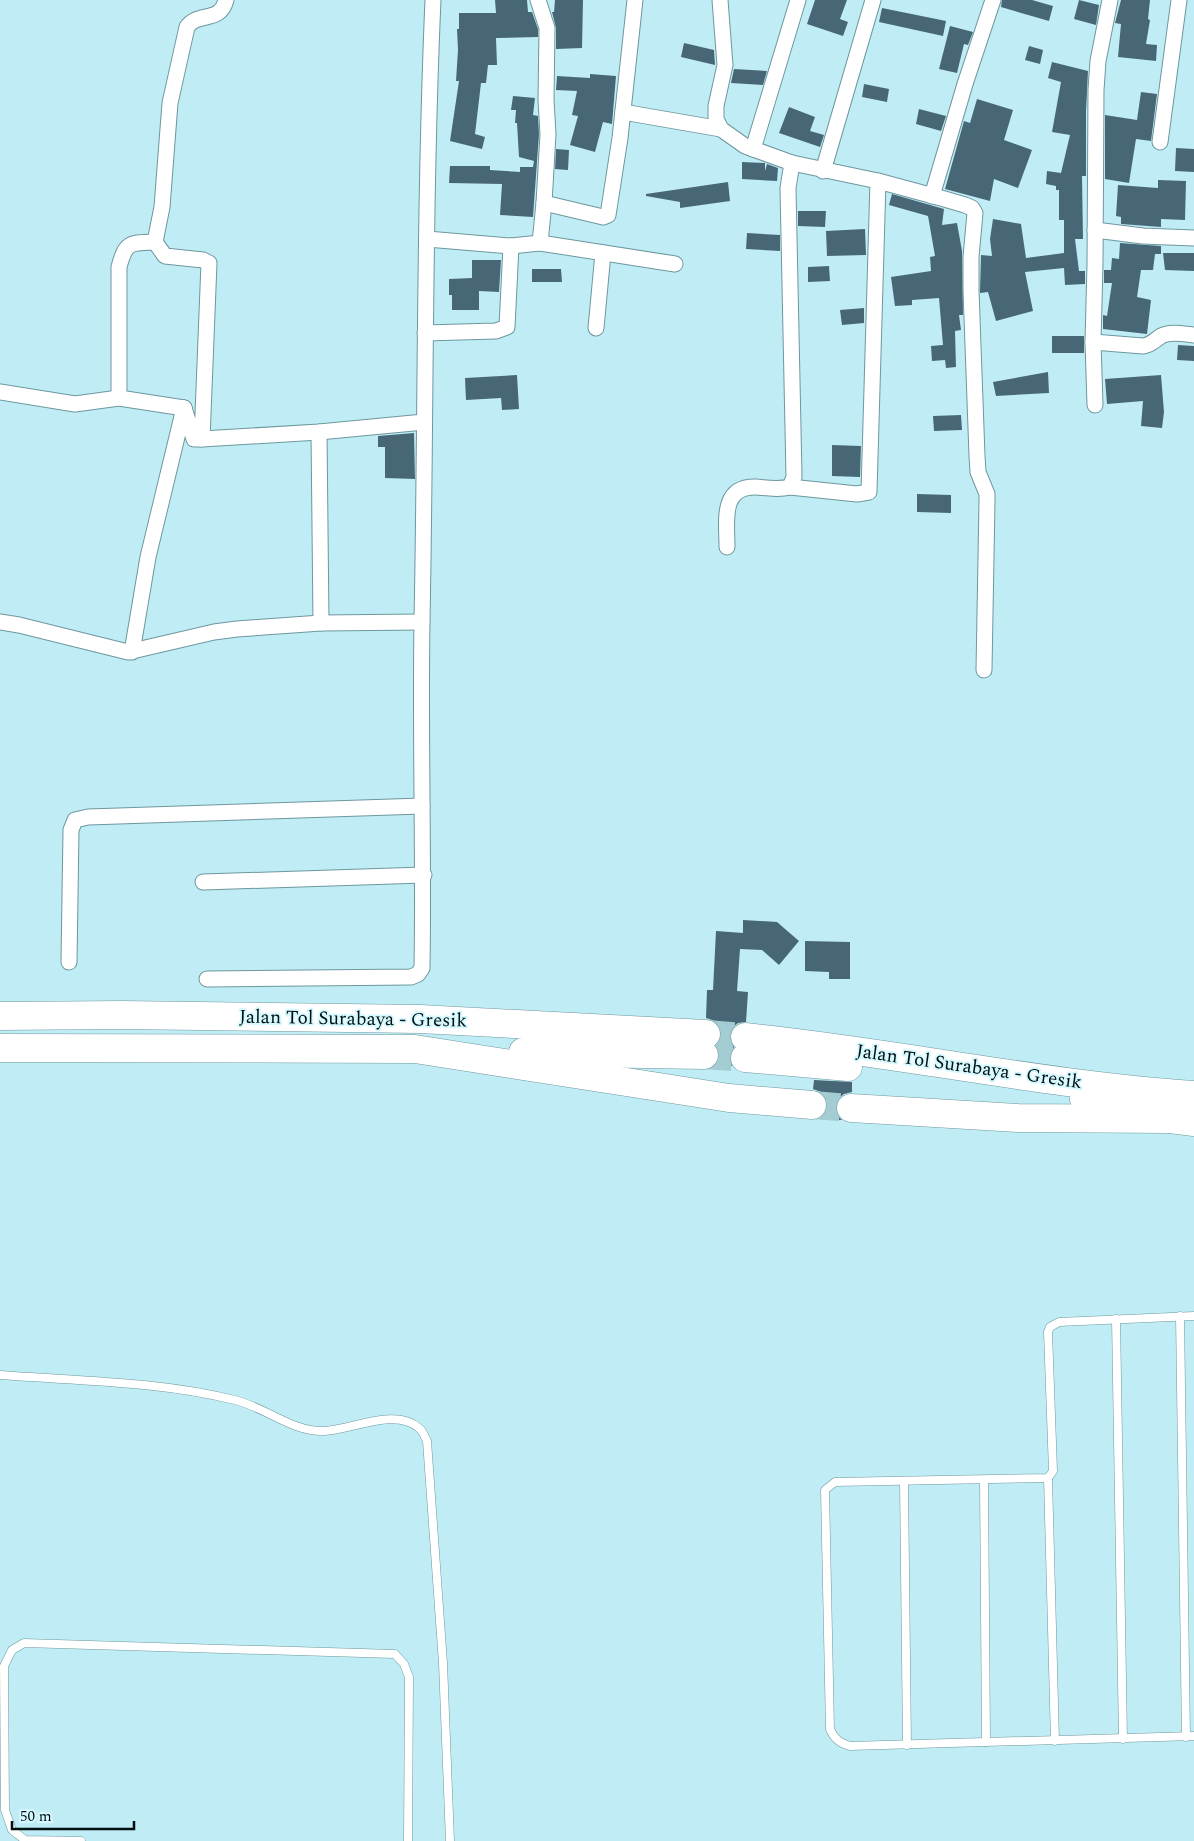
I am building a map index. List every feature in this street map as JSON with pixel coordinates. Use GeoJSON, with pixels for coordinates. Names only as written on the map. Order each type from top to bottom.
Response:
{"type":"FeatureCollection","features":[{"type":"Feature","properties":{"kind":"highway","name":"Jalan Tol Surabaya - Gresik"},"geometry":{"type":"LineString","coordinates":[[0,1016],[122,1014],[420,1019],[705,1045],[415,1050],[0,1048]]}},
{"type":"Feature","properties":{"kind":"highway","name":"Jalan Tol Surabaya - Gresik"},"geometry":{"type":"LineString","coordinates":[[1182,1120],[1096,1101],[854,1068],[745,1048],[802,1043],[1048,1078],[1194,1095]]}},
{"type":"Feature","properties":{"kind":"highway","name":"Jalan Tol Surabaya - Gresik"},"geometry":{"type":"LineString","coordinates":[[415,1050],[729,1098],[812,1105]]}},
{"type":"Feature","properties":{"kind":"highway","name":"Jalan Tol Surabaya - Gresik"},"geometry":{"type":"LineString","coordinates":[[851,1108],[1018,1118],[1182,1120]]}},
{"type":"Feature","properties":{"kind":"street"},"geometry":{"type":"LineString","coordinates":[[202,439],[209,264],[203,260],[166,256],[155,242],[162,207],[170,103],[187,27],[194,21],[220,12],[224,8],[226,0]]}},
{"type":"Feature","properties":{"kind":"street"},"geometry":{"type":"LineString","coordinates":[[207,979],[411,977],[418,974],[422,968],[424,875],[422,622],[425,333],[433,0]]}},
{"type":"Feature","properties":{"kind":"street"},"geometry":{"type":"LineString","coordinates":[[538,0],[546,28],[548,134],[540,243]]}},
{"type":"Feature","properties":{"kind":"street"},"geometry":{"type":"LineString","coordinates":[[544,203],[603,217],[608,215],[623,112],[635,0]]}},
{"type":"Feature","properties":{"kind":"street"},"geometry":{"type":"LineString","coordinates":[[720,0],[725,65],[718,92],[716,119],[721,129],[733,139],[752,149],[792,163],[878,181],[965,205],[972,208],[975,213],[971,257],[971,290],[977,456],[978,472],[987,494],[984,670]]}},
{"type":"Feature","properties":{"kind":"street"},"geometry":{"type":"LineString","coordinates":[[752,149],[798,0]]}},
{"type":"Feature","properties":{"kind":"street"},"geometry":{"type":"LineString","coordinates":[[823,171],[872,0]]}},
{"type":"Feature","properties":{"kind":"street"},"geometry":{"type":"LineString","coordinates":[[932,196],[965,84],[993,0]]}},
{"type":"Feature","properties":{"kind":"street"},"geometry":{"type":"LineString","coordinates":[[1095,405],[1093,342],[1096,90],[1098,61],[1110,0]]}},
{"type":"Feature","properties":{"kind":"street"},"geometry":{"type":"LineString","coordinates":[[1160,142],[1179,0]]}},
{"type":"Feature","properties":{"kind":"street"},"geometry":{"type":"LineString","coordinates":[[623,112],[721,129]]}},
{"type":"Feature","properties":{"kind":"street"},"geometry":{"type":"LineString","coordinates":[[790,487],[794,477],[788,188],[792,163]]}},
{"type":"Feature","properties":{"kind":"street"},"geometry":{"type":"LineString","coordinates":[[727,547],[727,506],[736,492],[742,488],[780,489],[790,487],[857,494],[868,492],[878,181]]}},
{"type":"Feature","properties":{"kind":"street"},"geometry":{"type":"LineString","coordinates":[[1095,230],[1143,236],[1194,238]]}},
{"type":"Feature","properties":{"kind":"street"},"geometry":{"type":"LineString","coordinates":[[427,239],[511,246],[540,243],[676,264]]}},
{"type":"Feature","properties":{"kind":"street"},"geometry":{"type":"LineString","coordinates":[[119,398],[120,267],[123,252],[128,246],[155,242]]}},
{"type":"Feature","properties":{"kind":"street"},"geometry":{"type":"LineString","coordinates":[[425,333],[496,331],[507,327],[511,246]]}},
{"type":"Feature","properties":{"kind":"street"},"geometry":{"type":"LineString","coordinates":[[596,328],[603,253]]}},
{"type":"Feature","properties":{"kind":"street"},"geometry":{"type":"LineString","coordinates":[[1093,342],[1143,346],[1150,344],[1165,334],[1180,333],[1194,335]]}},
{"type":"Feature","properties":{"kind":"street"},"geometry":{"type":"LineString","coordinates":[[0,392],[74,404],[119,398],[184,408]]}},
{"type":"Feature","properties":{"kind":"street"},"geometry":{"type":"LineString","coordinates":[[184,408],[194,439],[319,432],[424,422]]}},
{"type":"Feature","properties":{"kind":"street"},"geometry":{"type":"LineString","coordinates":[[132,652],[148,557],[184,408]]}},
{"type":"Feature","properties":{"kind":"street"},"geometry":{"type":"LineString","coordinates":[[319,432],[321,623]]}},
{"type":"Feature","properties":{"kind":"street"},"geometry":{"type":"LineString","coordinates":[[0,622],[19,625],[124,652],[132,652],[214,632],[321,623],[422,622]]}},
{"type":"Feature","properties":{"kind":"street"},"geometry":{"type":"LineString","coordinates":[[69,962],[72,830],[75,820],[88,817],[422,806]]}},
{"type":"Feature","properties":{"kind":"street"},"geometry":{"type":"LineString","coordinates":[[203,882],[424,875]]}},
{"type":"Feature","properties":{"kind":"lane"},"geometry":{"type":"LineString","coordinates":[[1048,1478],[835,1482],[825,1490],[830,1729],[832,1735],[843,1744],[850,1746],[907,1745],[1190,1736],[1180,1316]]}},
{"type":"Feature","properties":{"kind":"lane"},"geometry":{"type":"LineString","coordinates":[[1055,1741],[1048,1478],[1053,1471],[1048,1332],[1050,1327],[1059,1322],[1194,1316]]}},
{"type":"Feature","properties":{"kind":"lane"},"geometry":{"type":"LineString","coordinates":[[1116,1319],[1123,1739]]}},
{"type":"Feature","properties":{"kind":"lane"},"geometry":{"type":"LineString","coordinates":[[0,1374],[175,1389],[236,1400],[298,1427],[314,1431],[326,1431],[397,1419],[410,1421],[421,1429],[427,1441],[443,1663],[450,1841]]}},
{"type":"Feature","properties":{"kind":"lane"},"geometry":{"type":"LineString","coordinates":[[984,1480],[986,1742]]}},
{"type":"Feature","properties":{"kind":"lane"},"geometry":{"type":"LineString","coordinates":[[904,1482],[907,1745]]}},
{"type":"Feature","properties":{"kind":"lane"},"geometry":{"type":"LineString","coordinates":[[82,1841],[25,1840],[12,1830],[5,1810],[4,1666],[12,1650],[24,1643],[394,1654],[404,1664],[409,1677],[408,1841]]}},
{"type":"Feature","properties":{"kind":"building"},"geometry":{"type":"Polygon","coordinates":[[[495,0],[527,0],[528,12],[532,12],[538,29],[538,37],[496,38],[497,65],[488,65],[486,83],[481,83],[475,134],[485,137],[482,149],[450,141],[459,81],[456,81],[457,29],[459,29],[459,13],[496,13],[495,0]]]}},
{"type":"Feature","properties":{"kind":"building"},"geometry":{"type":"Polygon","coordinates":[[[555,0],[583,0],[582,48],[556,49],[556,28],[552,12],[554,12],[555,0]]]}},
{"type":"Feature","properties":{"kind":"building"},"geometry":{"type":"Polygon","coordinates":[[[815,0],[847,0],[840,19],[848,22],[843,36],[807,24],[815,0]]]}},
{"type":"Feature","properties":{"kind":"building"},"geometry":{"type":"Polygon","coordinates":[[[1002,0],[1032,0],[1053,6],[1049,21],[1001,7],[1002,0]]]}},
{"type":"Feature","properties":{"kind":"building"},"geometry":{"type":"Polygon","coordinates":[[[1079,0],[1099,5],[1096,25],[1074,19],[1079,0]]]}},
{"type":"Feature","properties":{"kind":"building"},"geometry":{"type":"Polygon","coordinates":[[[1121,0],[1150,0],[1148,19],[1150,20],[1146,44],[1157,45],[1156,61],[1118,57],[1121,24],[1115,23],[1121,0]]]}},
{"type":"Feature","properties":{"kind":"building"},"geometry":{"type":"Polygon","coordinates":[[[882,8],[946,21],[943,36],[879,22],[882,8]]]}},
{"type":"Feature","properties":{"kind":"building"},"geometry":{"type":"Polygon","coordinates":[[[950,26],[973,32],[968,45],[964,44],[957,73],[939,69],[950,26]]]}},
{"type":"Feature","properties":{"kind":"building"},"geometry":{"type":"Polygon","coordinates":[[[684,43],[714,50],[715,65],[681,57],[684,43]]]}},
{"type":"Feature","properties":{"kind":"building"},"geometry":{"type":"Polygon","coordinates":[[[1029,46],[1043,50],[1040,64],[1025,60],[1029,46]]]}},
{"type":"Feature","properties":{"kind":"building"},"geometry":{"type":"Polygon","coordinates":[[[1052,62],[1088,71],[1086,176],[1082,176],[1083,239],[1075,239],[1079,271],[1085,271],[1085,284],[1065,285],[1064,268],[1025,272],[1033,311],[996,321],[988,292],[980,293],[981,255],[992,256],[990,239],[993,219],[1021,224],[1026,258],[1064,253],[1064,220],[1059,220],[1059,190],[1056,190],[1056,186],[1046,184],[1047,171],[1061,173],[1070,135],[1052,132],[1061,82],[1048,78],[1052,62]]]}},
{"type":"Feature","properties":{"kind":"building"},"geometry":{"type":"Polygon","coordinates":[[[734,69],[767,71],[763,85],[731,83],[734,69]]]}},
{"type":"Feature","properties":{"kind":"building"},"geometry":{"type":"Polygon","coordinates":[[[590,74],[616,76],[612,124],[603,122],[595,152],[570,145],[578,116],[572,115],[577,91],[556,90],[557,76],[590,78],[590,74]]]}},
{"type":"Feature","properties":{"kind":"building"},"geometry":{"type":"Polygon","coordinates":[[[864,84],[889,89],[887,102],[862,97],[864,84]]]}},
{"type":"Feature","properties":{"kind":"building"},"geometry":{"type":"Polygon","coordinates":[[[1141,92],[1157,94],[1151,141],[1136,139],[1129,183],[1105,179],[1105,115],[1137,120],[1141,92]]]}},
{"type":"Feature","properties":{"kind":"building"},"geometry":{"type":"Polygon","coordinates":[[[513,96],[535,98],[533,115],[538,116],[539,134],[533,217],[500,215],[502,184],[449,183],[450,166],[490,166],[490,170],[520,172],[520,167],[533,167],[534,161],[519,157],[517,123],[515,123],[516,110],[511,110],[513,96]]]}},
{"type":"Feature","properties":{"kind":"building"},"geometry":{"type":"Polygon","coordinates":[[[977,99],[1013,110],[1004,140],[1032,150],[1018,188],[994,179],[990,201],[945,189],[964,121],[970,123],[977,99]]]}},
{"type":"Feature","properties":{"kind":"building"},"geometry":{"type":"Polygon","coordinates":[[[789,107],[815,117],[810,131],[824,135],[820,147],[779,133],[789,107]]]}},
{"type":"Feature","properties":{"kind":"building"},"geometry":{"type":"Polygon","coordinates":[[[919,109],[946,116],[941,131],[916,124],[919,109]]]}},
{"type":"Feature","properties":{"kind":"building"},"geometry":{"type":"Polygon","coordinates":[[[1176,148],[1194,149],[1194,172],[1175,171],[1176,148]]]}},
{"type":"Feature","properties":{"kind":"building"},"geometry":{"type":"Polygon","coordinates":[[[556,149],[569,150],[568,170],[555,169],[556,149]]]}},
{"type":"Feature","properties":{"kind":"building"},"geometry":{"type":"Polygon","coordinates":[[[742,162],[765,163],[765,171],[767,164],[778,168],[777,181],[742,179],[742,162]]]}},
{"type":"Feature","properties":{"kind":"building"},"geometry":{"type":"Polygon","coordinates":[[[1158,180],[1186,181],[1185,220],[1161,219],[1161,227],[1121,224],[1121,217],[1116,216],[1118,185],[1158,188],[1158,180]]]}},
{"type":"Feature","properties":{"kind":"building"},"geometry":{"type":"Polygon","coordinates":[[[728,182],[730,201],[680,208],[680,202],[646,196],[646,194],[728,182]]]}},
{"type":"Feature","properties":{"kind":"building"},"geometry":{"type":"Polygon","coordinates":[[[892,194],[944,209],[942,225],[957,223],[962,251],[963,315],[959,315],[961,330],[955,331],[956,367],[946,368],[945,360],[932,361],[931,346],[943,345],[939,298],[912,300],[912,305],[895,306],[891,277],[931,271],[930,257],[935,256],[928,216],[889,205],[892,194]]]}},
{"type":"Feature","properties":{"kind":"building"},"geometry":{"type":"Polygon","coordinates":[[[798,211],[826,211],[825,227],[798,226],[798,211]]]}},
{"type":"Feature","properties":{"kind":"building"},"geometry":{"type":"Polygon","coordinates":[[[865,229],[866,255],[827,256],[826,231],[865,229]]]}},
{"type":"Feature","properties":{"kind":"building"},"geometry":{"type":"Polygon","coordinates":[[[747,233],[780,235],[780,251],[746,249],[747,233]]]}},
{"type":"Feature","properties":{"kind":"building"},"geometry":{"type":"Polygon","coordinates":[[[1120,243],[1161,246],[1161,254],[1155,254],[1153,270],[1141,270],[1137,297],[1151,300],[1147,334],[1103,329],[1103,315],[1107,316],[1112,283],[1104,283],[1104,270],[1111,270],[1112,258],[1119,259],[1120,243]]]}},
{"type":"Feature","properties":{"kind":"building"},"geometry":{"type":"Polygon","coordinates":[[[1163,253],[1194,253],[1194,271],[1165,270],[1163,253]]]}},
{"type":"Feature","properties":{"kind":"building"},"geometry":{"type":"Polygon","coordinates":[[[472,260],[501,260],[499,292],[479,291],[479,310],[452,310],[452,295],[449,295],[449,279],[472,278],[472,260]]]}},
{"type":"Feature","properties":{"kind":"building"},"geometry":{"type":"Polygon","coordinates":[[[829,266],[830,281],[808,282],[808,267],[829,266]]]}},
{"type":"Feature","properties":{"kind":"building"},"geometry":{"type":"Polygon","coordinates":[[[532,269],[561,269],[562,282],[532,282],[532,269]]]}},
{"type":"Feature","properties":{"kind":"building"},"geometry":{"type":"Polygon","coordinates":[[[864,308],[864,323],[842,325],[840,310],[864,308]]]}},
{"type":"Feature","properties":{"kind":"building"},"geometry":{"type":"Polygon","coordinates":[[[1052,336],[1084,336],[1084,353],[1052,353],[1052,336]]]}},
{"type":"Feature","properties":{"kind":"building"},"geometry":{"type":"Polygon","coordinates":[[[1178,345],[1194,346],[1194,361],[1177,360],[1178,345]]]}},
{"type":"Feature","properties":{"kind":"building"},"geometry":{"type":"Polygon","coordinates":[[[1048,372],[1049,393],[996,396],[993,382],[1048,372]]]}},
{"type":"Feature","properties":{"kind":"building"},"geometry":{"type":"Polygon","coordinates":[[[517,375],[519,409],[502,410],[501,398],[466,400],[465,378],[517,375]]]}},
{"type":"Feature","properties":{"kind":"building"},"geometry":{"type":"Polygon","coordinates":[[[1161,375],[1164,412],[1162,428],[1141,426],[1143,401],[1107,404],[1105,379],[1161,375]]]}},
{"type":"Feature","properties":{"kind":"building"},"geometry":{"type":"Polygon","coordinates":[[[961,415],[962,430],[934,431],[933,416],[961,415]]]}},
{"type":"Feature","properties":{"kind":"building"},"geometry":{"type":"Polygon","coordinates":[[[414,433],[415,479],[385,478],[385,447],[378,447],[378,436],[414,433]]]}},
{"type":"Feature","properties":{"kind":"building"},"geometry":{"type":"Polygon","coordinates":[[[832,445],[861,446],[860,477],[832,476],[832,445]]]}},
{"type":"Feature","properties":{"kind":"building"},"geometry":{"type":"Polygon","coordinates":[[[917,494],[951,495],[951,513],[917,512],[917,494]]]}},
{"type":"Feature","properties":{"kind":"building"},"geometry":{"type":"Polygon","coordinates":[[[743,920],[777,922],[799,941],[779,965],[762,950],[740,949],[737,991],[748,992],[746,1022],[738,1023],[733,1027],[730,1035],[731,1043],[734,1047],[730,1056],[732,1066],[715,1065],[720,1056],[716,1045],[722,1034],[720,1026],[715,1021],[706,1018],[707,990],[713,990],[716,931],[743,933],[743,920]]]}},
{"type":"Feature","properties":{"kind":"building"},"geometry":{"type":"Polygon","coordinates":[[[805,941],[850,942],[850,979],[829,979],[829,972],[805,971],[805,941]]]}},
{"type":"Feature","properties":{"kind":"building"},"geometry":{"type":"Polygon","coordinates":[[[814,1080],[852,1082],[852,1092],[844,1094],[838,1099],[837,1115],[842,1120],[819,1119],[825,1113],[828,1106],[821,1092],[813,1089],[814,1080]]]}},
{"type":"Feature","properties":{"kind":"tunnel"},"geometry":{"type":"LineString","coordinates":[[706,1034],[745,1037]]}},
{"type":"Feature","properties":{"kind":"tunnel"},"geometry":{"type":"LineString","coordinates":[[704,1055],[745,1058]]}},
{"type":"Feature","properties":{"kind":"tunnel"},"geometry":{"type":"LineString","coordinates":[[812,1105],[851,1108]]}}]}
